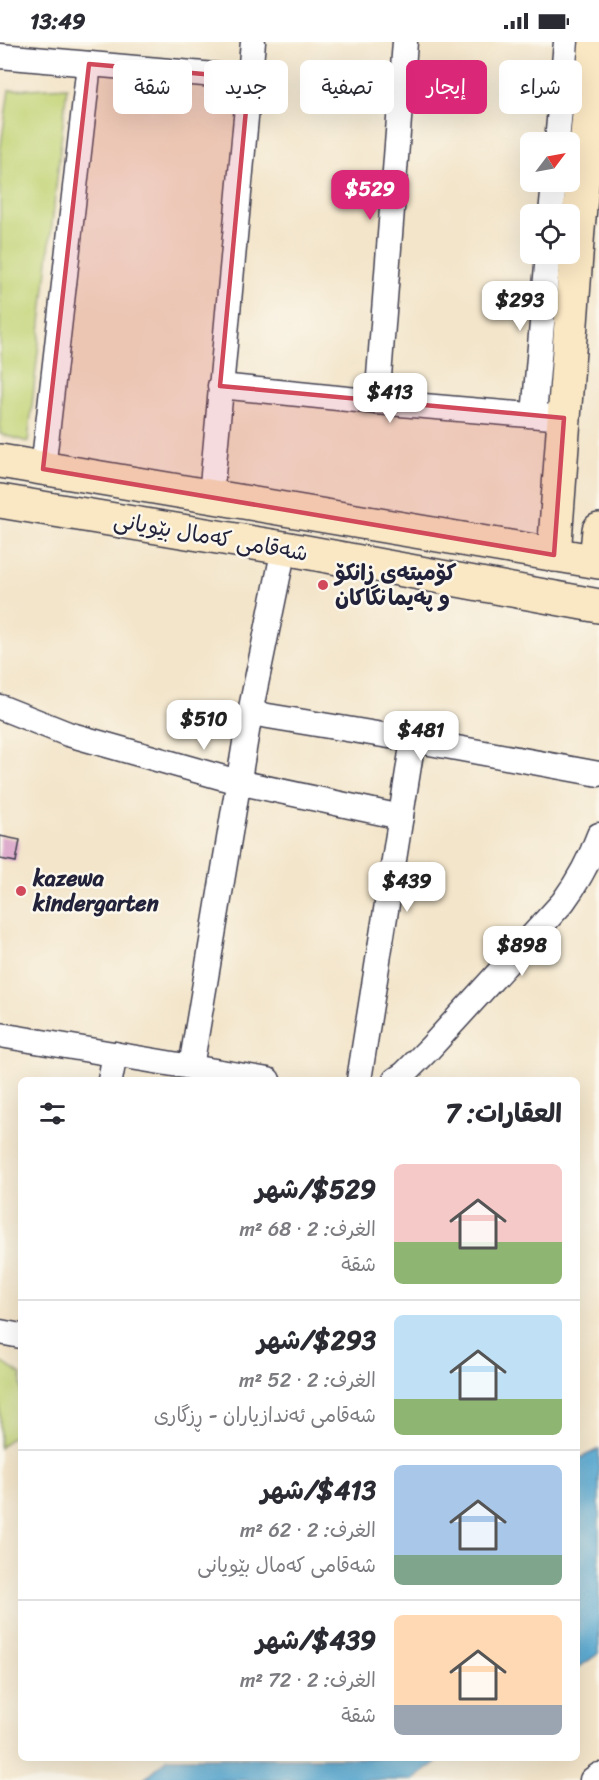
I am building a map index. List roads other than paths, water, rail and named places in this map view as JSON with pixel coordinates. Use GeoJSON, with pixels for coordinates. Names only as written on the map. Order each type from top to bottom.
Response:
{"type":"FeatureCollection","features":[{"type":"Feature","properties":{"kind":"main road"},"geometry":{"type":"LineString","coordinates":[[554,555],[549,416],[578,228],[596,42]]}},
{"type":"Feature","properties":{"kind":"main road","name":"شەقامی کەمال بێویانی"},"geometry":{"type":"LineString","coordinates":[[2,482],[43,469],[554,555],[598,551]]}},
{"type":"Feature","properties":{"kind":"main road","name":"شەقامی کەمال بێویانی"},"geometry":{"type":"LineString","coordinates":[[2,482],[284,548],[599,606]]}},
{"type":"Feature","properties":{"kind":"street"},"geometry":{"type":"LineString","coordinates":[[251,60],[253,42]]}},
{"type":"Feature","properties":{"kind":"street"},"geometry":{"type":"LineString","coordinates":[[377,402],[405,42]]}},
{"type":"Feature","properties":{"kind":"street"},"geometry":{"type":"LineString","coordinates":[[558,132],[566,42]]}},
{"type":"Feature","properties":{"kind":"street"},"geometry":{"type":"LineString","coordinates":[[0,56],[204,74]]}},
{"type":"Feature","properties":{"kind":"street"},"geometry":{"type":"LineString","coordinates":[[43,469],[89,64]]}},
{"type":"Feature","properties":{"kind":"street"},"geometry":{"type":"LineString","coordinates":[[211,496],[246,114]]}},
{"type":"Feature","properties":{"kind":"street"},"geometry":{"type":"LineString","coordinates":[[220,386],[549,416],[548,264]]}},
{"type":"Feature","properties":{"kind":"street"},"geometry":{"type":"LineString","coordinates":[[191,1066],[250,713],[284,548]]}},
{"type":"Feature","properties":{"kind":"street"},"geometry":{"type":"LineString","coordinates":[[0,707],[68,734],[238,782],[402,817]]}},
{"type":"Feature","properties":{"kind":"street"},"geometry":{"type":"LineString","coordinates":[[250,713],[599,774]]}},
{"type":"Feature","properties":{"kind":"street"},"geometry":{"type":"LineString","coordinates":[[360,1077],[413,740]]}},
{"type":"Feature","properties":{"kind":"street"},"geometry":{"type":"LineString","coordinates":[[399,1077],[430,1048],[563,902],[590,859],[599,835]]}},
{"type":"Feature","properties":{"kind":"street"},"geometry":{"type":"LineString","coordinates":[[0,1035],[252,1077]]}},
{"type":"Feature","properties":{"kind":"street"},"geometry":{"type":"LineString","coordinates":[[111,1077],[115,1054]]}},
{"type":"Feature","properties":{"kind":"street"},"geometry":{"type":"LineString","coordinates":[[0,1332],[18,1335]]}},
{"type":"Feature","properties":{"kind":"street"},"geometry":{"type":"LineString","coordinates":[[592,1780],[599,1775]]}},
{"type":"Feature","properties":{"kind":"water"},"geometry":{"type":"Polygon","coordinates":[[[599,1449],[599,1653],[580,1667],[580,1458],[599,1449]]]}},
{"type":"Feature","properties":{"kind":"water"},"geometry":{"type":"Polygon","coordinates":[[[165,1761],[439,1761],[413,1780],[143,1780],[165,1761]]]}},
{"type":"Feature","properties":{"kind":"place","name":"کۆمیتەی زانکۆ و پەیمانگاکان"},"geometry":{"type":"Point","coordinates":[323,585]}},
{"type":"Feature","properties":{"kind":"place","name":"kazewa kindergarten"},"geometry":{"type":"Point","coordinates":[21,891]}}]}
